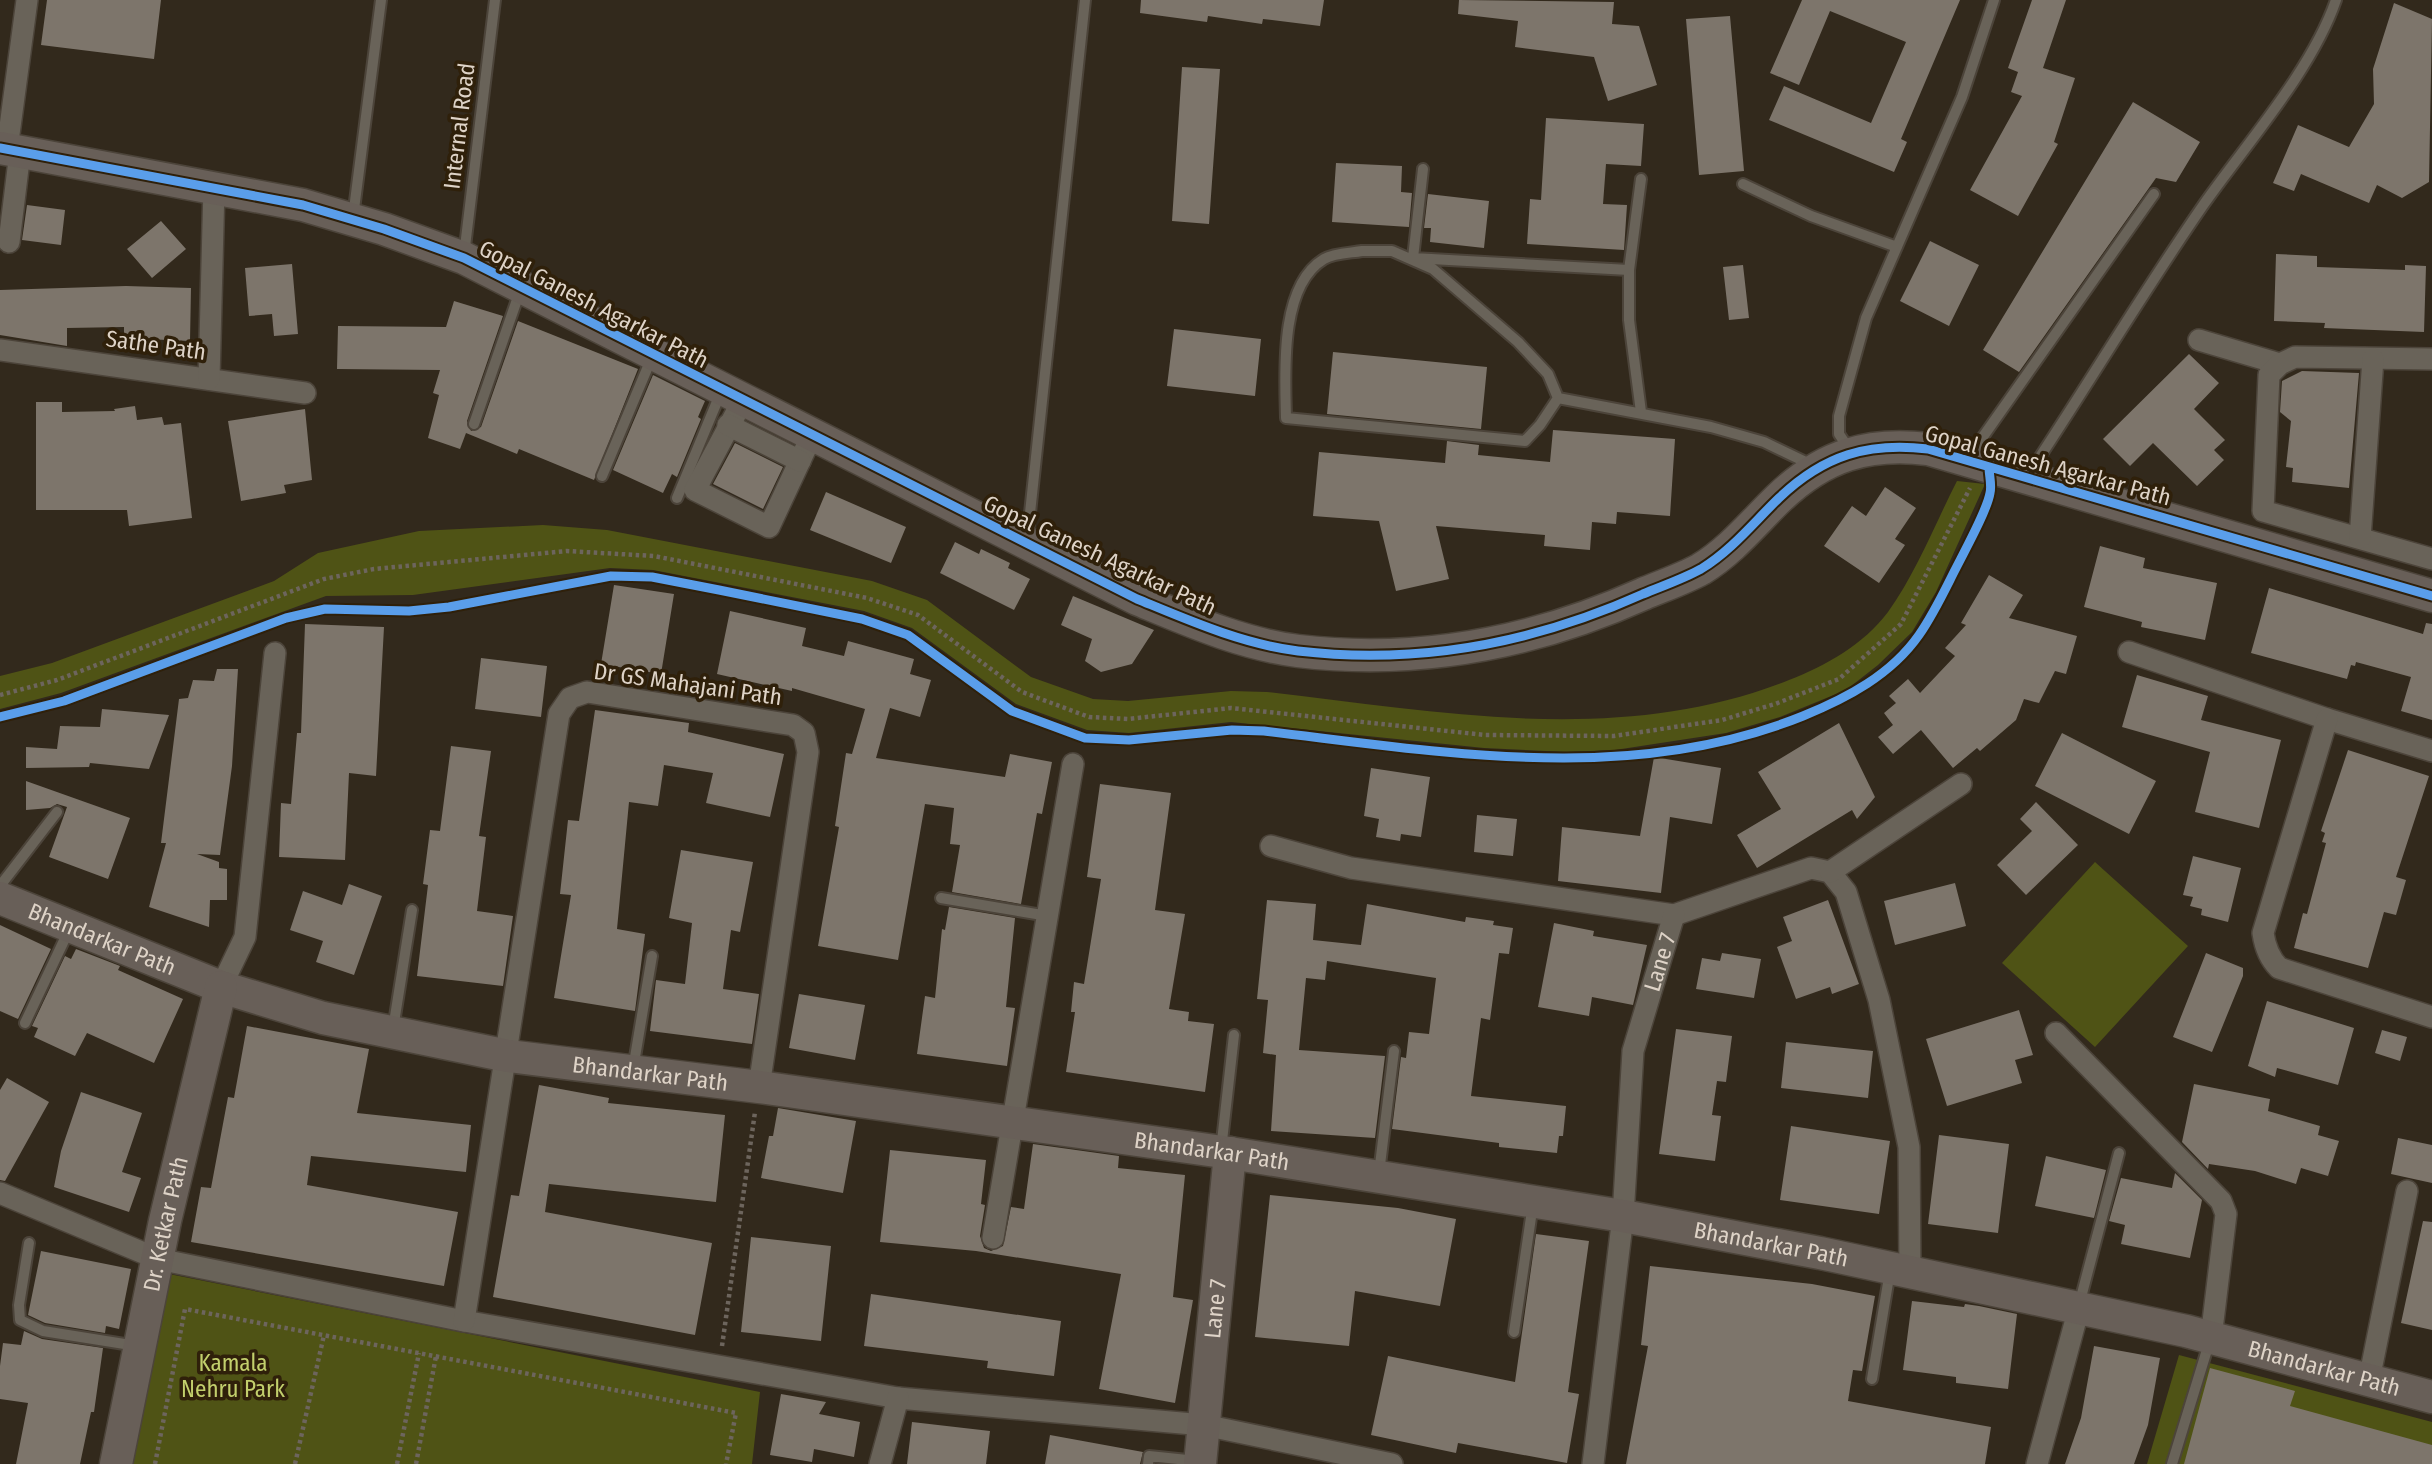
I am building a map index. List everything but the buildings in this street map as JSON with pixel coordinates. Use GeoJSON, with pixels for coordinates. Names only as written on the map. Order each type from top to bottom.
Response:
{"type":"FeatureCollection","features":[{"type":"Feature","properties":{"kind":"street"},"geometry":{"type":"LineString","coordinates":[[9,242],[9,150],[27,0]]}},
{"type":"Feature","properties":{"kind":"street","name":"Gopal Ganesh Agarkar Path"},"geometry":{"type":"LineString","coordinates":[[9,150],[303,205],[464,258],[653,355],[768,429],[806,448],[1027,544],[1137,599],[1214,631],[1296,650],[1375,656],[1452,652],[1524,637],[1600,614],[1701,569],[1745,535],[1780,497],[1818,468],[1851,452],[1893,445],[1928,449],[2432,596]]}},
{"type":"Feature","properties":{"kind":"street"},"geometry":{"type":"LineString","coordinates":[[209,379],[214,187]]}},
{"type":"Feature","properties":{"kind":"street"},"geometry":{"type":"LineString","coordinates":[[2199,340],[2280,364]]}},
{"type":"Feature","properties":{"kind":"street","name":"Sathe Path"},"geometry":{"type":"LineString","coordinates":[[0,350],[305,393]]}},
{"type":"Feature","properties":{"kind":"street"},"geometry":{"type":"LineString","coordinates":[[2432,359],[2295,357],[2280,364],[2269,375],[2263,511],[2432,559]]}},
{"type":"Feature","properties":{"kind":"street"},"geometry":{"type":"LineString","coordinates":[[2360,538],[2373,359]]}},
{"type":"Feature","properties":{"kind":"street"},"geometry":{"type":"LineString","coordinates":[[731,405],[695,490],[769,527],[806,448]]}},
{"type":"Feature","properties":{"kind":"street"},"geometry":{"type":"LineString","coordinates":[[2129,652],[2327,719],[2432,751]]}},
{"type":"Feature","properties":{"kind":"street"},"geometry":{"type":"LineString","coordinates":[[221,987],[245,937],[275,653]]}},
{"type":"Feature","properties":{"kind":"street","name":"Dr GS Mahajani Path"},"geometry":{"type":"LineString","coordinates":[[464,1321],[508,1056],[559,714],[570,698],[587,692],[793,725],[804,733],[808,752],[759,1087]]}},
{"type":"Feature","properties":{"kind":"street"},"geometry":{"type":"LineString","coordinates":[[2327,719],[2263,933],[2264,943],[2272,961],[2279,968],[2432,1017]]}},
{"type":"Feature","properties":{"kind":"street"},"geometry":{"type":"LineString","coordinates":[[993,1238],[1073,764]]}},
{"type":"Feature","properties":{"kind":"street"},"geometry":{"type":"LineString","coordinates":[[1830,872],[1961,784]]}},
{"type":"Feature","properties":{"kind":"street"},"geometry":{"type":"LineString","coordinates":[[1271,846],[1351,868],[1674,915],[1811,868],[1830,872],[1846,892],[1879,1000],[1909,1147],[1900,1270]]}},
{"type":"Feature","properties":{"kind":"street","name":"Bhandarkar Path"},"geometry":{"type":"LineString","coordinates":[[0,898],[221,987],[323,1018],[508,1056],[759,1087],[1379,1175],[1623,1216],[2079,1308],[2211,1338],[2432,1397]]}},
{"type":"Feature","properties":{"kind":"street","name":"Lane 7"},"geometry":{"type":"LineString","coordinates":[[1593,1464],[1623,1216],[1633,1051],[1674,915]]}},
{"type":"Feature","properties":{"kind":"street","name":"Dr. Ketkar Path"},"geometry":{"type":"LineString","coordinates":[[116,1464],[158,1259],[221,987]]}},
{"type":"Feature","properties":{"kind":"street"},"geometry":{"type":"LineString","coordinates":[[2056,1032],[2221,1201],[2226,1214],[2211,1338]]}},
{"type":"Feature","properties":{"kind":"street","name":"Lane 7"},"geometry":{"type":"LineString","coordinates":[[1200,1462],[1225,1153]]}},
{"type":"Feature","properties":{"kind":"street"},"geometry":{"type":"LineString","coordinates":[[2369,1380],[2407,1191]]}},
{"type":"Feature","properties":{"kind":"street"},"geometry":{"type":"LineString","coordinates":[[0,1193],[158,1259],[464,1321],[898,1398],[1205,1425],[1392,1464]]}},
{"type":"Feature","properties":{"kind":"street"},"geometry":{"type":"LineString","coordinates":[[2037,1464],[2079,1308]]}},
{"type":"Feature","properties":{"kind":"street"},"geometry":{"type":"LineString","coordinates":[[880,1464],[898,1398]]}},
{"type":"Feature","properties":{"kind":"lane"},"geometry":{"type":"LineString","coordinates":[[352,219],[381,0]]}},
{"type":"Feature","properties":{"kind":"lane","name":"Internal Road"},"geometry":{"type":"LineString","coordinates":[[464,258],[495,0]]}},
{"type":"Feature","properties":{"kind":"lane"},"geometry":{"type":"LineString","coordinates":[[1027,544],[1086,0]]}},
{"type":"Feature","properties":{"kind":"lane"},"geometry":{"type":"LineString","coordinates":[[1851,452],[1839,434],[1839,416],[1866,317],[1962,97],[1994,0]]}},
{"type":"Feature","properties":{"kind":"lane"},"geometry":{"type":"LineString","coordinates":[[2027,478],[2205,203],[2241,157],[2327,27],[2336,0]]}},
{"type":"Feature","properties":{"kind":"lane"},"geometry":{"type":"LineString","coordinates":[[1413,258],[1423,169]]}},
{"type":"Feature","properties":{"kind":"lane"},"geometry":{"type":"LineString","coordinates":[[1641,178],[1629,270],[1629,320],[1641,412]]}},
{"type":"Feature","properties":{"kind":"lane"},"geometry":{"type":"LineString","coordinates":[[1743,184],[1811,216],[1897,247]]}},
{"type":"Feature","properties":{"kind":"lane"},"geometry":{"type":"LineString","coordinates":[[1977,463],[2154,194]]}},
{"type":"Feature","properties":{"kind":"lane"},"geometry":{"type":"LineString","coordinates":[[1362,251],[1392,251],[1413,258],[1433,269],[1518,342],[1548,374],[1558,398],[1525,440],[1286,418],[1285,354],[1292,311],[1305,278],[1325,258],[1362,251]]}},
{"type":"Feature","properties":{"kind":"lane"},"geometry":{"type":"LineString","coordinates":[[1413,258],[1629,270]]}},
{"type":"Feature","properties":{"kind":"lane"},"geometry":{"type":"LineString","coordinates":[[474,424],[521,288]]}},
{"type":"Feature","properties":{"kind":"lane"},"geometry":{"type":"LineString","coordinates":[[602,476],[653,355]]}},
{"type":"Feature","properties":{"kind":"lane"},"geometry":{"type":"LineString","coordinates":[[1558,398],[1641,412],[1764,442],[1818,468]]}},
{"type":"Feature","properties":{"kind":"lane"},"geometry":{"type":"LineString","coordinates":[[677,498],[731,405]]}},
{"type":"Feature","properties":{"kind":"lane"},"geometry":{"type":"LineString","coordinates":[[0,886],[57,812]]}},
{"type":"Feature","properties":{"kind":"lane"},"geometry":{"type":"LineString","coordinates":[[941,898],[1048,916]]}},
{"type":"Feature","properties":{"kind":"lane"},"geometry":{"type":"LineString","coordinates":[[393,1032],[412,910]]}},
{"type":"Feature","properties":{"kind":"lane"},"geometry":{"type":"LineString","coordinates":[[25,1023],[70,927]]}},
{"type":"Feature","properties":{"kind":"lane"},"geometry":{"type":"LineString","coordinates":[[633,1071],[652,956]]}},
{"type":"Feature","properties":{"kind":"lane"},"geometry":{"type":"LineString","coordinates":[[1225,1153],[1234,1035]]}},
{"type":"Feature","properties":{"kind":"lane"},"geometry":{"type":"LineString","coordinates":[[1379,1175],[1394,1051]]}},
{"type":"Feature","properties":{"kind":"lane"},"geometry":{"type":"LineString","coordinates":[[2079,1308],[2119,1153]]}},
{"type":"Feature","properties":{"kind":"lane"},"geometry":{"type":"LineString","coordinates":[[1514,1332],[1534,1201]]}},
{"type":"Feature","properties":{"kind":"lane"},"geometry":{"type":"LineString","coordinates":[[29,1243],[19,1305],[20,1320],[43,1331],[140,1347]]}},
{"type":"Feature","properties":{"kind":"lane"},"geometry":{"type":"LineString","coordinates":[[1871,1379],[1900,1270]]}},
{"type":"Feature","properties":{"kind":"lane"},"geometry":{"type":"LineString","coordinates":[[2172,1464],[2211,1338]]}},
{"type":"Feature","properties":{"kind":"lane"},"geometry":{"type":"LineString","coordinates":[[1148,1464],[1149,1456],[1200,1462]]}},
{"type":"Feature","properties":{"kind":"path"},"geometry":{"type":"LineString","coordinates":[[0,695],[57,680],[324,579],[373,569],[567,551],[654,556],[867,598],[918,615],[1022,692],[1089,717],[1128,719],[1243,709],[1485,735],[1614,736],[1722,720],[1776,704],[1839,678],[1901,624],[1972,482],[1977,463]]}},
{"type":"Feature","properties":{"kind":"path"},"geometry":{"type":"LineString","coordinates":[[719,1368],[759,1087]]}},
{"type":"Feature","properties":{"kind":"path"},"geometry":{"type":"LineString","coordinates":[[155,1464],[185,1308],[736,1413],[726,1464]]}},
{"type":"Feature","properties":{"kind":"path"},"geometry":{"type":"LineString","coordinates":[[295,1464],[324,1335]]}},
{"type":"Feature","properties":{"kind":"path"},"geometry":{"type":"LineString","coordinates":[[397,1464],[419,1353]]}},
{"type":"Feature","properties":{"kind":"path"},"geometry":{"type":"LineString","coordinates":[[416,1464],[436,1356]]}},
{"type":"Feature","properties":{"kind":"green space"},"geometry":{"type":"Polygon","coordinates":[[[1957,481],[1985,484],[1936,592],[1912,632],[1878,665],[1846,690],[1780,717],[1726,733],[1615,750],[1567,752],[1484,748],[1231,722],[1129,733],[1087,730],[1016,704],[912,628],[864,611],[653,570],[610,568],[413,595],[326,596],[61,693],[0,709],[0,676],[52,663],[274,581],[318,553],[419,531],[543,525],[607,530],[872,581],[927,600],[1031,677],[1093,699],[1128,701],[1231,691],[1267,692],[1464,715],[1530,719],[1596,719],[1661,713],[1726,701],[1789,680],[1817,668],[1856,644],[1878,624],[1898,597],[1957,481]]]}},
{"type":"Feature","properties":{"kind":"green space"},"geometry":{"type":"Polygon","coordinates":[[[2095,862],[2188,946],[2095,1047],[2002,963],[2095,862]]]}},
{"type":"Feature","properties":{"kind":"green space","name":"Kamala Nehru Park"},"geometry":{"type":"Polygon","coordinates":[[[164,1273],[760,1392],[752,1464],[126,1464],[164,1273]]]}},
{"type":"Feature","properties":{"kind":"green space"},"geometry":{"type":"Polygon","coordinates":[[[2179,1355],[2432,1422],[2432,1464],[2147,1464],[2179,1355]]]}},
{"type":"Feature","properties":{"kind":"cycle path"},"geometry":{"type":"LineString","coordinates":[[0,148],[303,205],[384,229],[464,258],[1137,599],[1216,630],[1277,648],[1343,655],[1431,652],[1474,646],[1560,626],[1701,569],[1723,553],[1796,483],[1830,462],[1866,450],[1906,447],[1928,449],[2432,596]]}},
{"type":"Feature","properties":{"kind":"cycle path"},"geometry":{"type":"LineString","coordinates":[[0,717],[64,701],[286,618],[325,609],[409,611],[449,607],[611,576],[652,577],[862,619],[908,635],[1012,711],[1085,738],[1129,740],[1232,730],[1264,731],[1468,754],[1536,758],[1604,757],[1671,751],[1738,738],[1803,716],[1852,693],[1895,662],[1928,622],[1979,523],[1990,493],[1989,467]]}}]}
